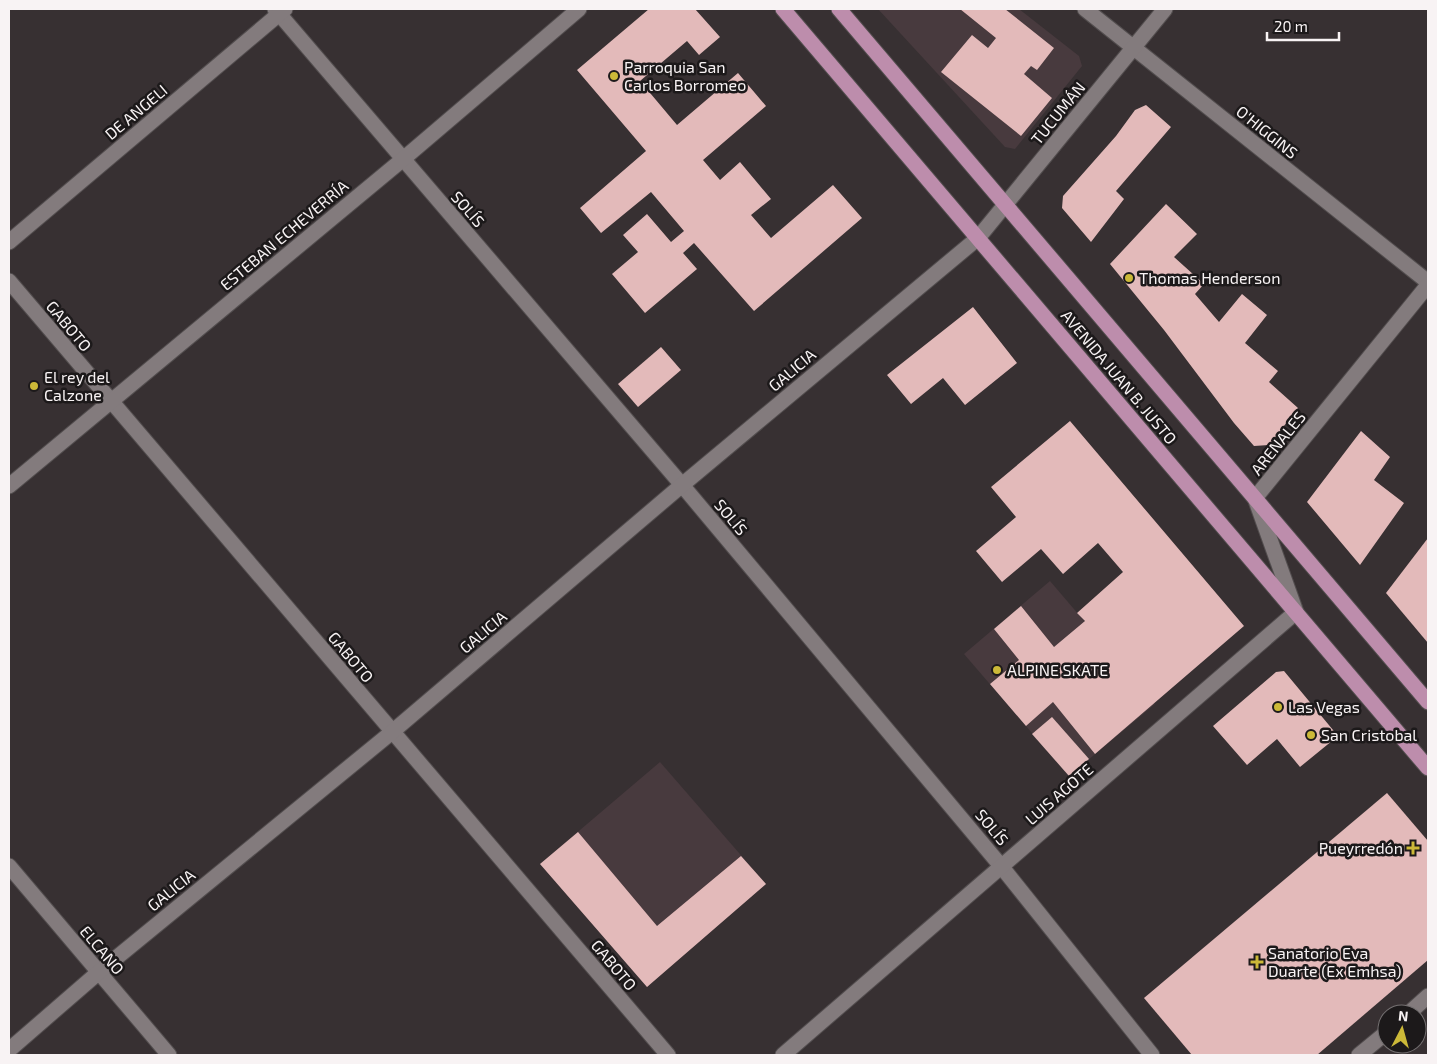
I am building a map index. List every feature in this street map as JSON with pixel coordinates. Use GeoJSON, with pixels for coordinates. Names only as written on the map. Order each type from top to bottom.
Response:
{"type":"FeatureCollection","features":[{"type":"Feature","properties":{"kind":"main road","name":"AVENIDA JUAN B. JUSTO"},"geometry":{"type":"LineString","coordinates":[[783,9],[1428,768]]}},
{"type":"Feature","properties":{"kind":"main road","name":"AVENIDA JUAN B. JUSTO"},"geometry":{"type":"LineString","coordinates":[[839,9],[1428,702]]}},
{"type":"Feature","properties":{"kind":"street","name":"ESTEBAN ECHEVERRÍA"},"geometry":{"type":"LineString","coordinates":[[9,486],[402,160],[579,9]]}},
{"type":"Feature","properties":{"kind":"street","name":"O'HIGGINS"},"geometry":{"type":"LineString","coordinates":[[1085,9],[1428,284]]}},
{"type":"Feature","properties":{"kind":"street","name":"TUCUMÁN"},"geometry":{"type":"LineString","coordinates":[[978,238],[1165,9]]}},
{"type":"Feature","properties":{"kind":"street","name":"SOLÍS"},"geometry":{"type":"LineString","coordinates":[[279,10],[402,160],[682,486],[1002,866],[1152,1055]]}},
{"type":"Feature","properties":{"kind":"street","name":"DE ANGELI"},"geometry":{"type":"LineString","coordinates":[[9,242],[279,10]]}},
{"type":"Feature","properties":{"kind":"street","name":"GALICIA"},"geometry":{"type":"LineString","coordinates":[[9,1050],[99,972],[392,732],[978,238]]}},
{"type":"Feature","properties":{"kind":"street","name":"GABOTO"},"geometry":{"type":"LineString","coordinates":[[9,282],[668,1055]]}},
{"type":"Feature","properties":{"kind":"street","name":"ARENALES"},"geometry":{"type":"LineString","coordinates":[[1296,612],[1255,498],[1428,284]]}},
{"type":"Feature","properties":{"kind":"street","name":"LUIS AGOTE"},"geometry":{"type":"LineString","coordinates":[[784,1055],[1296,612]]}},
{"type":"Feature","properties":{"kind":"street","name":"ELCANO"},"geometry":{"type":"LineString","coordinates":[[9,866],[169,1055]]}},
{"type":"Feature","properties":{"kind":"street"},"geometry":{"type":"LineString","coordinates":[[1359,1055],[1377,1040]]}},
{"type":"Feature","properties":{"kind":"shaded area"},"geometry":{"type":"Polygon","coordinates":[[[878,9],[1019,9],[1079,56],[1082,66],[1015,149],[1005,147],[878,9]]]}},
{"type":"Feature","properties":{"kind":"shaded area"},"geometry":{"type":"Polygon","coordinates":[[[1050,581],[1155,704],[1069,776],[964,654],[1050,581]]]}},
{"type":"Feature","properties":{"kind":"shaded area"},"geometry":{"type":"Polygon","coordinates":[[[660,762],[766,884],[647,987],[540,864],[660,762]]]}},
{"type":"Feature","properties":{"kind":"building"},"geometry":{"type":"Polygon","coordinates":[[[649,9],[695,9],[720,37],[699,55],[687,41],[640,81],[677,125],[738,73],[766,106],[703,160],[720,180],[740,162],[771,199],[751,215],[771,238],[833,185],[862,218],[754,311],[694,243],[683,253],[697,269],[645,313],[612,274],[638,252],[623,235],[647,214],[671,242],[684,231],[651,192],[601,233],[580,208],[646,151],[577,70],[649,9]]]}},
{"type":"Feature","properties":{"kind":"building"},"geometry":{"type":"Polygon","coordinates":[[[960,9],[1005,9],[1054,48],[1037,70],[1031,66],[1024,74],[1052,98],[1021,136],[941,72],[972,35],[988,48],[996,38],[960,9]]]}},
{"type":"Feature","properties":{"kind":"building"},"geometry":{"type":"Polygon","coordinates":[[[1146,105],[1171,127],[1116,191],[1124,199],[1091,242],[1062,208],[1063,196],[1116,136],[1135,110],[1146,105]]]}},
{"type":"Feature","properties":{"kind":"building"},"geometry":{"type":"Polygon","coordinates":[[[1166,204],[1197,234],[1174,257],[1204,284],[1195,294],[1219,322],[1242,294],[1267,315],[1245,343],[1278,371],[1269,382],[1298,408],[1269,445],[1254,446],[1110,264],[1166,204]]]}},
{"type":"Feature","properties":{"kind":"building"},"geometry":{"type":"Polygon","coordinates":[[[973,307],[1017,363],[965,405],[943,378],[911,404],[887,375],[973,307]]]}},
{"type":"Feature","properties":{"kind":"building"},"geometry":{"type":"Polygon","coordinates":[[[661,347],[681,370],[638,407],[618,384],[661,347]]]}},
{"type":"Feature","properties":{"kind":"building"},"geometry":{"type":"Polygon","coordinates":[[[1070,421],[1244,626],[1095,754],[1053,702],[1026,726],[990,684],[1019,660],[994,629],[1021,606],[1054,647],[1085,621],[1077,613],[1123,572],[1098,543],[1063,574],[1041,549],[1002,582],[976,551],[1016,517],[991,487],[1070,421]]]}},
{"type":"Feature","properties":{"kind":"building"},"geometry":{"type":"Polygon","coordinates":[[[1361,431],[1390,457],[1374,480],[1404,503],[1360,565],[1307,502],[1361,431]]]}},
{"type":"Feature","properties":{"kind":"building"},"geometry":{"type":"Polygon","coordinates":[[[1428,538],[1428,643],[1386,593],[1428,538]]]}},
{"type":"Feature","properties":{"kind":"building"},"geometry":{"type":"Polygon","coordinates":[[[1284,671],[1338,736],[1300,767],[1277,739],[1247,765],[1213,726],[1276,672],[1284,671]]]}},
{"type":"Feature","properties":{"kind":"building"},"geometry":{"type":"Polygon","coordinates":[[[1052,717],[1089,759],[1069,776],[1032,734],[1052,717]]]}},
{"type":"Feature","properties":{"kind":"building"},"geometry":{"type":"Polygon","coordinates":[[[1387,793],[1428,841],[1428,960],[1317,1055],[1192,1055],[1144,998],[1387,793]]]}},
{"type":"Feature","properties":{"kind":"building"},"geometry":{"type":"Polygon","coordinates":[[[578,832],[657,926],[741,856],[766,884],[647,987],[540,864],[578,832]]]}},
{"type":"Feature","properties":{"kind":"place","name":"Parroquia San Carlos Borromeo"},"geometry":{"type":"Point","coordinates":[614,76]}},
{"type":"Feature","properties":{"kind":"place","name":"Thomas Henderson"},"geometry":{"type":"Point","coordinates":[1129,278]}},
{"type":"Feature","properties":{"kind":"place","name":"El rey del Calzone"},"geometry":{"type":"Point","coordinates":[34,386]}},
{"type":"Feature","properties":{"kind":"place","name":"ALPINE SKATE"},"geometry":{"type":"Point","coordinates":[997,670]}},
{"type":"Feature","properties":{"kind":"place","name":"Las Vegas"},"geometry":{"type":"Point","coordinates":[1278,707]}},
{"type":"Feature","properties":{"kind":"place","name":"San Cristobal"},"geometry":{"type":"Point","coordinates":[1311,735]}},
{"type":"Feature","properties":{"kind":"place","name":"Pueyrredón"},"geometry":{"type":"Point","coordinates":[1413,848]}},
{"type":"Feature","properties":{"kind":"place","name":"Sanatorio Eva Duarte (Ex Emhsa)"},"geometry":{"type":"Point","coordinates":[1257,962]}}]}
